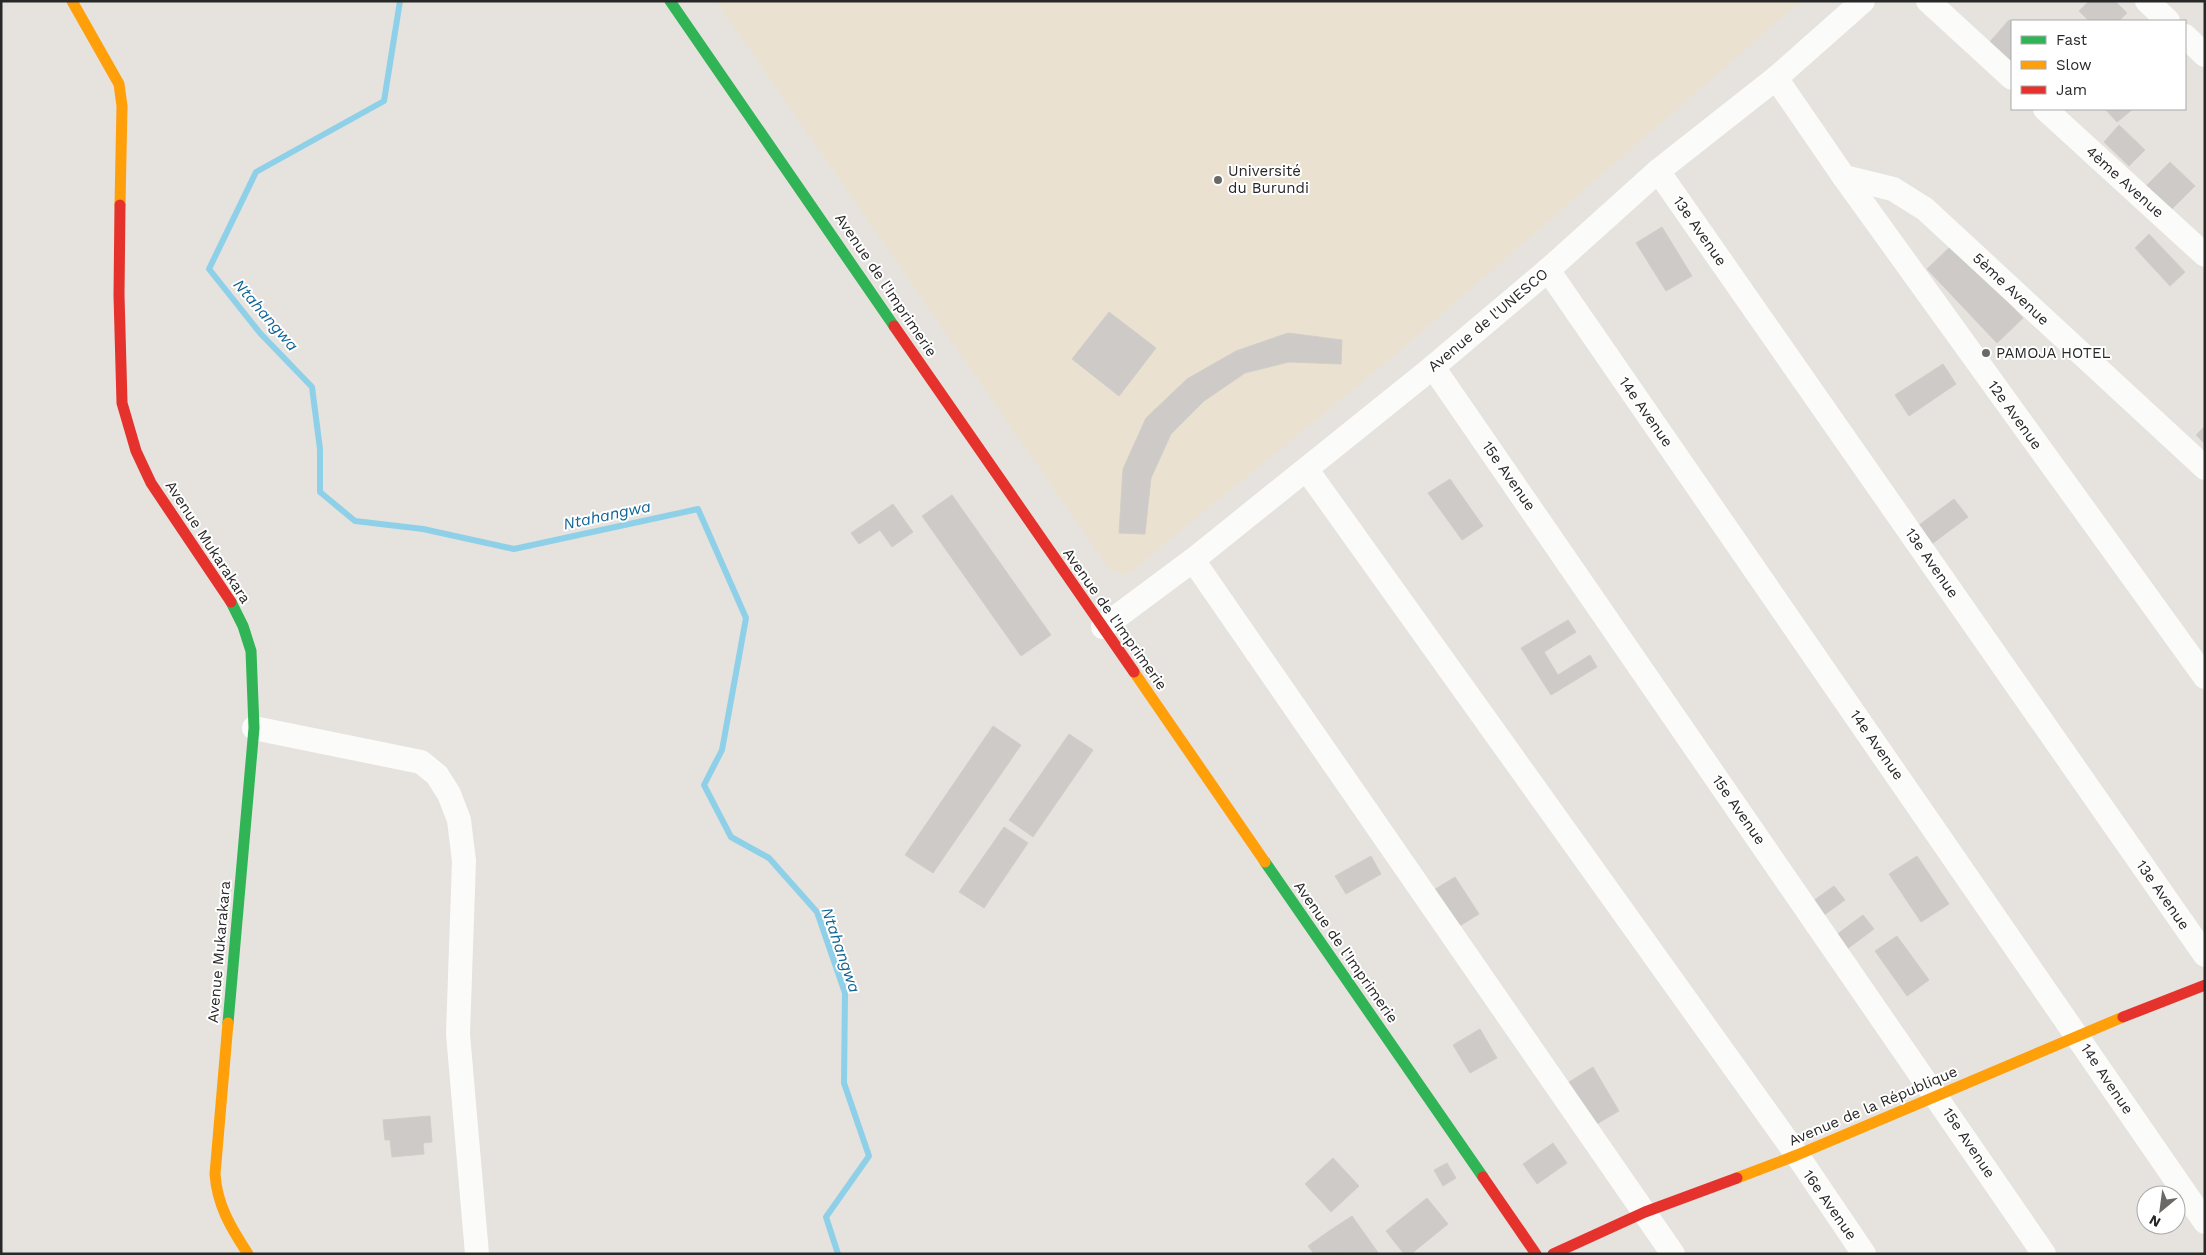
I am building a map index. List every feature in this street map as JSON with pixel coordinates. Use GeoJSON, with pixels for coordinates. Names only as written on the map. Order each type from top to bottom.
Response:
{"type":"FeatureCollection","features":[{"type":"Feature","properties":{"kind":"street","name":"Avenue Mukarakara"},"geometry":{"type":"LineString","coordinates":[[72,1],[119,84],[122,106],[119,276],[122,403],[136,452],[151,483],[227,594],[243,626],[251,652],[254,728],[214,1174],[215,1194],[221,1210],[248,1254]]}},
{"type":"Feature","properties":{"kind":"street","name":"Avenue de l'Imprimerie"},"geometry":{"type":"LineString","coordinates":[[670,1],[1536,1254]]}},
{"type":"Feature","properties":{"kind":"street","name":"Avenue de l'UNESCO"},"geometry":{"type":"LineString","coordinates":[[1103,627],[1194,560],[1433,367],[1548,270],[1658,171],[1776,78],[1863,1]]}},
{"type":"Feature","properties":{"kind":"street"},"geometry":{"type":"LineString","coordinates":[[1928,1],[2011,77]]}},
{"type":"Feature","properties":{"kind":"street"},"geometry":{"type":"LineString","coordinates":[[2147,1],[2167,20]]}},
{"type":"Feature","properties":{"kind":"street"},"geometry":{"type":"LineString","coordinates":[[2186,37],[2205,55]]}},
{"type":"Feature","properties":{"kind":"street","name":"12e Avenue"},"geometry":{"type":"LineString","coordinates":[[1776,78],[1844,177],[2205,677]]}},
{"type":"Feature","properties":{"kind":"street","name":"4ème Avenue"},"geometry":{"type":"LineString","coordinates":[[2046,110],[2205,255]]}},
{"type":"Feature","properties":{"kind":"street","name":"13e Avenue"},"geometry":{"type":"LineString","coordinates":[[1658,171],[2205,955]]}},
{"type":"Feature","properties":{"kind":"street","name":"5ème Avenue"},"geometry":{"type":"LineString","coordinates":[[1844,177],[1893,189],[1924,209],[2205,468]]}},
{"type":"Feature","properties":{"kind":"street","name":"14e Avenue"},"geometry":{"type":"LineString","coordinates":[[1548,270],[2205,1222]]}},
{"type":"Feature","properties":{"kind":"street","name":"15e Avenue"},"geometry":{"type":"LineString","coordinates":[[1433,367],[2044,1254]]}},
{"type":"Feature","properties":{"kind":"street","name":"16e Avenue"},"geometry":{"type":"LineString","coordinates":[[1307,470],[1797,1156],[1864,1254]]}},
{"type":"Feature","properties":{"kind":"street"},"geometry":{"type":"LineString","coordinates":[[1194,560],[1673,1254]]}},
{"type":"Feature","properties":{"kind":"street"},"geometry":{"type":"LineString","coordinates":[[254,728],[421,762],[437,775],[448,794],[459,820],[464,862],[458,1034],[478,1254]]}},
{"type":"Feature","properties":{"kind":"street","name":"Avenue de la République"},"geometry":{"type":"LineString","coordinates":[[1553,1254],[1645,1212],[1797,1156],[2077,1035],[2205,985]]}},
{"type":"Feature","properties":{"kind":"shaded area","name":"Université du Burundi"},"geometry":{"type":"Polygon","coordinates":[[[716,1],[1801,1],[1390,359],[1128,574],[1110,570],[716,1]]]}},
{"type":"Feature","properties":{"kind":"building"},"geometry":{"type":"Polygon","coordinates":[[[2089,1],[2115,1],[2127,13],[2120,20],[2088,20],[2079,11],[2089,1]]]}},
{"type":"Feature","properties":{"kind":"building"},"geometry":{"type":"Polygon","coordinates":[[[2009,20],[2011,21],[2011,63],[1988,44],[2009,20]]]}},
{"type":"Feature","properties":{"kind":"building"},"geometry":{"type":"Polygon","coordinates":[[[2106,110],[2132,110],[2117,122],[2106,110]]]}},
{"type":"Feature","properties":{"kind":"building"},"geometry":{"type":"Polygon","coordinates":[[[2119,125],[2145,150],[2129,166],[2104,142],[2119,125]]]}},
{"type":"Feature","properties":{"kind":"building"},"geometry":{"type":"Polygon","coordinates":[[[2170,162],[2195,186],[2170,211],[2145,187],[2170,162]]]}},
{"type":"Feature","properties":{"kind":"building"},"geometry":{"type":"Polygon","coordinates":[[[1662,227],[1692,276],[1666,291],[1636,243],[1662,227]]]}},
{"type":"Feature","properties":{"kind":"building"},"geometry":{"type":"Polygon","coordinates":[[[2149,234],[2185,272],[2170,286],[2135,248],[2149,234]]]}},
{"type":"Feature","properties":{"kind":"building"},"geometry":{"type":"Polygon","coordinates":[[[1953,244],[2023,318],[1997,343],[1927,269],[1953,244]]]}},
{"type":"Feature","properties":{"kind":"building"},"geometry":{"type":"Polygon","coordinates":[[[1109,312],[1156,348],[1119,396],[1072,359],[1109,312]]]}},
{"type":"Feature","properties":{"kind":"building"},"geometry":{"type":"Polygon","coordinates":[[[1288,333],[1342,340],[1341,364],[1289,362],[1245,373],[1204,401],[1171,434],[1151,478],[1145,534],[1119,533],[1123,469],[1146,418],[1187,379],[1236,351],[1288,333]]]}},
{"type":"Feature","properties":{"kind":"building"},"geometry":{"type":"Polygon","coordinates":[[[1943,364],[1956,384],[1909,416],[1895,395],[1943,364]]]}},
{"type":"Feature","properties":{"kind":"building"},"geometry":{"type":"Polygon","coordinates":[[[2205,426],[2205,444],[2196,435],[2205,426]]]}},
{"type":"Feature","properties":{"kind":"building"},"geometry":{"type":"Polygon","coordinates":[[[1450,479],[1483,526],[1462,540],[1428,493],[1450,479]]]}},
{"type":"Feature","properties":{"kind":"building"},"geometry":{"type":"Polygon","coordinates":[[[952,495],[1051,635],[1021,656],[922,516],[952,495]]]}},
{"type":"Feature","properties":{"kind":"building"},"geometry":{"type":"Polygon","coordinates":[[[1954,499],[1968,517],[1929,546],[1915,528],[1954,499]]]}},
{"type":"Feature","properties":{"kind":"building"},"geometry":{"type":"Polygon","coordinates":[[[893,504],[913,532],[892,547],[880,530],[859,544],[851,533],[893,504]]]}},
{"type":"Feature","properties":{"kind":"building"},"geometry":{"type":"Polygon","coordinates":[[[1568,620],[1576,632],[1544,652],[1558,675],[1590,655],[1597,667],[1551,695],[1521,648],[1568,620]]]}},
{"type":"Feature","properties":{"kind":"building"},"geometry":{"type":"Polygon","coordinates":[[[993,726],[1021,745],[933,873],[905,855],[993,726]]]}},
{"type":"Feature","properties":{"kind":"building"},"geometry":{"type":"Polygon","coordinates":[[[1069,734],[1093,750],[1033,837],[1009,820],[1069,734]]]}},
{"type":"Feature","properties":{"kind":"building"},"geometry":{"type":"Polygon","coordinates":[[[1004,827],[1028,843],[984,908],[959,892],[1004,827]]]}},
{"type":"Feature","properties":{"kind":"building"},"geometry":{"type":"Polygon","coordinates":[[[1371,856],[1381,874],[1346,894],[1335,876],[1371,856]]]}},
{"type":"Feature","properties":{"kind":"building"},"geometry":{"type":"Polygon","coordinates":[[[1917,856],[1949,904],[1921,922],[1889,874],[1917,856]]]}},
{"type":"Feature","properties":{"kind":"building"},"geometry":{"type":"Polygon","coordinates":[[[1455,877],[1479,914],[1453,930],[1429,893],[1455,877]]]}},
{"type":"Feature","properties":{"kind":"building"},"geometry":{"type":"Polygon","coordinates":[[[1834,886],[1845,900],[1817,920],[1806,906],[1834,886]]]}},
{"type":"Feature","properties":{"kind":"building"},"geometry":{"type":"Polygon","coordinates":[[[1863,915],[1874,929],[1843,952],[1832,938],[1863,915]]]}},
{"type":"Feature","properties":{"kind":"building"},"geometry":{"type":"Polygon","coordinates":[[[1897,936],[1929,980],[1907,996],[1875,951],[1897,936]]]}},
{"type":"Feature","properties":{"kind":"building"},"geometry":{"type":"Polygon","coordinates":[[[1480,1029],[1497,1058],[1470,1073],[1453,1045],[1480,1029]]]}},
{"type":"Feature","properties":{"kind":"building"},"geometry":{"type":"Polygon","coordinates":[[[1593,1067],[1619,1111],[1595,1125],[1569,1082],[1593,1067]]]}},
{"type":"Feature","properties":{"kind":"building"},"geometry":{"type":"Polygon","coordinates":[[[430,1116],[432,1142],[423,1143],[424,1154],[392,1157],[390,1140],[385,1140],[383,1120],[430,1116]]]}},
{"type":"Feature","properties":{"kind":"building"},"geometry":{"type":"Polygon","coordinates":[[[1553,1143],[1567,1163],[1537,1184],[1523,1164],[1553,1143]]]}},
{"type":"Feature","properties":{"kind":"building"},"geometry":{"type":"Polygon","coordinates":[[[1333,1158],[1359,1186],[1331,1212],[1305,1184],[1333,1158]]]}},
{"type":"Feature","properties":{"kind":"building"},"geometry":{"type":"Polygon","coordinates":[[[1447,1163],[1456,1178],[1443,1186],[1434,1170],[1447,1163]]]}},
{"type":"Feature","properties":{"kind":"building"},"geometry":{"type":"Polygon","coordinates":[[[1427,1198],[1448,1224],[1411,1254],[1404,1254],[1386,1231],[1427,1198]]]}},
{"type":"Feature","properties":{"kind":"building"},"geometry":{"type":"Polygon","coordinates":[[[1352,1216],[1379,1254],[1345,1254],[1329,1231],[1352,1216]]]}},
{"type":"Feature","properties":{"kind":"building"},"geometry":{"type":"Polygon","coordinates":[[[1329,1231],[1345,1254],[1314,1254],[1308,1246],[1329,1231]]]}},
{"type":"Feature","properties":{"kind":"waterway","name":"Ntahangwa"},"geometry":{"type":"LineString","coordinates":[[400,1],[384,101],[256,172],[209,269],[260,333],[312,387],[320,449],[320,492],[355,521],[423,529],[514,549],[698,509],[746,618],[722,750],[704,785],[731,837],[769,858],[817,912],[845,993],[844,1083],[869,1156],[826,1217],[838,1254]]}},
{"type":"Feature","properties":{"kind":"traffic: fast"},"geometry":{"type":"LineString","coordinates":[[670,1],[894,326]]}},
{"type":"Feature","properties":{"kind":"traffic: fast"},"geometry":{"type":"LineString","coordinates":[[228,1023],[254,728],[251,651],[243,626],[231,602]]}},
{"type":"Feature","properties":{"kind":"traffic: fast"},"geometry":{"type":"LineString","coordinates":[[1265,862],[1483,1177]]}},
{"type":"Feature","properties":{"kind":"traffic: slow"},"geometry":{"type":"LineString","coordinates":[[72,1],[119,84],[122,106],[120,205]]}},
{"type":"Feature","properties":{"kind":"traffic: slow"},"geometry":{"type":"LineString","coordinates":[[1134,672],[1265,862]]}},
{"type":"Feature","properties":{"kind":"traffic: slow"},"geometry":{"type":"LineString","coordinates":[[1737,1178],[1797,1155],[2123,1017]]}},
{"type":"Feature","properties":{"kind":"traffic: slow"},"geometry":{"type":"LineString","coordinates":[[228,1023],[215,1174],[216,1185],[226,1216],[248,1254]]}},
{"type":"Feature","properties":{"kind":"traffic: jam"},"geometry":{"type":"LineString","coordinates":[[120,205],[119,295],[122,403],[136,451],[151,483],[231,602]]}},
{"type":"Feature","properties":{"kind":"traffic: jam"},"geometry":{"type":"LineString","coordinates":[[894,326],[1134,672]]}},
{"type":"Feature","properties":{"kind":"traffic: jam"},"geometry":{"type":"LineString","coordinates":[[2123,1017],[2205,985]]}},
{"type":"Feature","properties":{"kind":"traffic: jam"},"geometry":{"type":"LineString","coordinates":[[1483,1177],[1536,1254]]}},
{"type":"Feature","properties":{"kind":"traffic: jam"},"geometry":{"type":"LineString","coordinates":[[1553,1254],[1645,1212],[1737,1178]]}},
{"type":"Feature","properties":{"kind":"place","name":"Université du Burundi"},"geometry":{"type":"Point","coordinates":[1218,180]}},
{"type":"Feature","properties":{"kind":"place","name":"PAMOJA HOTEL"},"geometry":{"type":"Point","coordinates":[1986,353]}}]}
